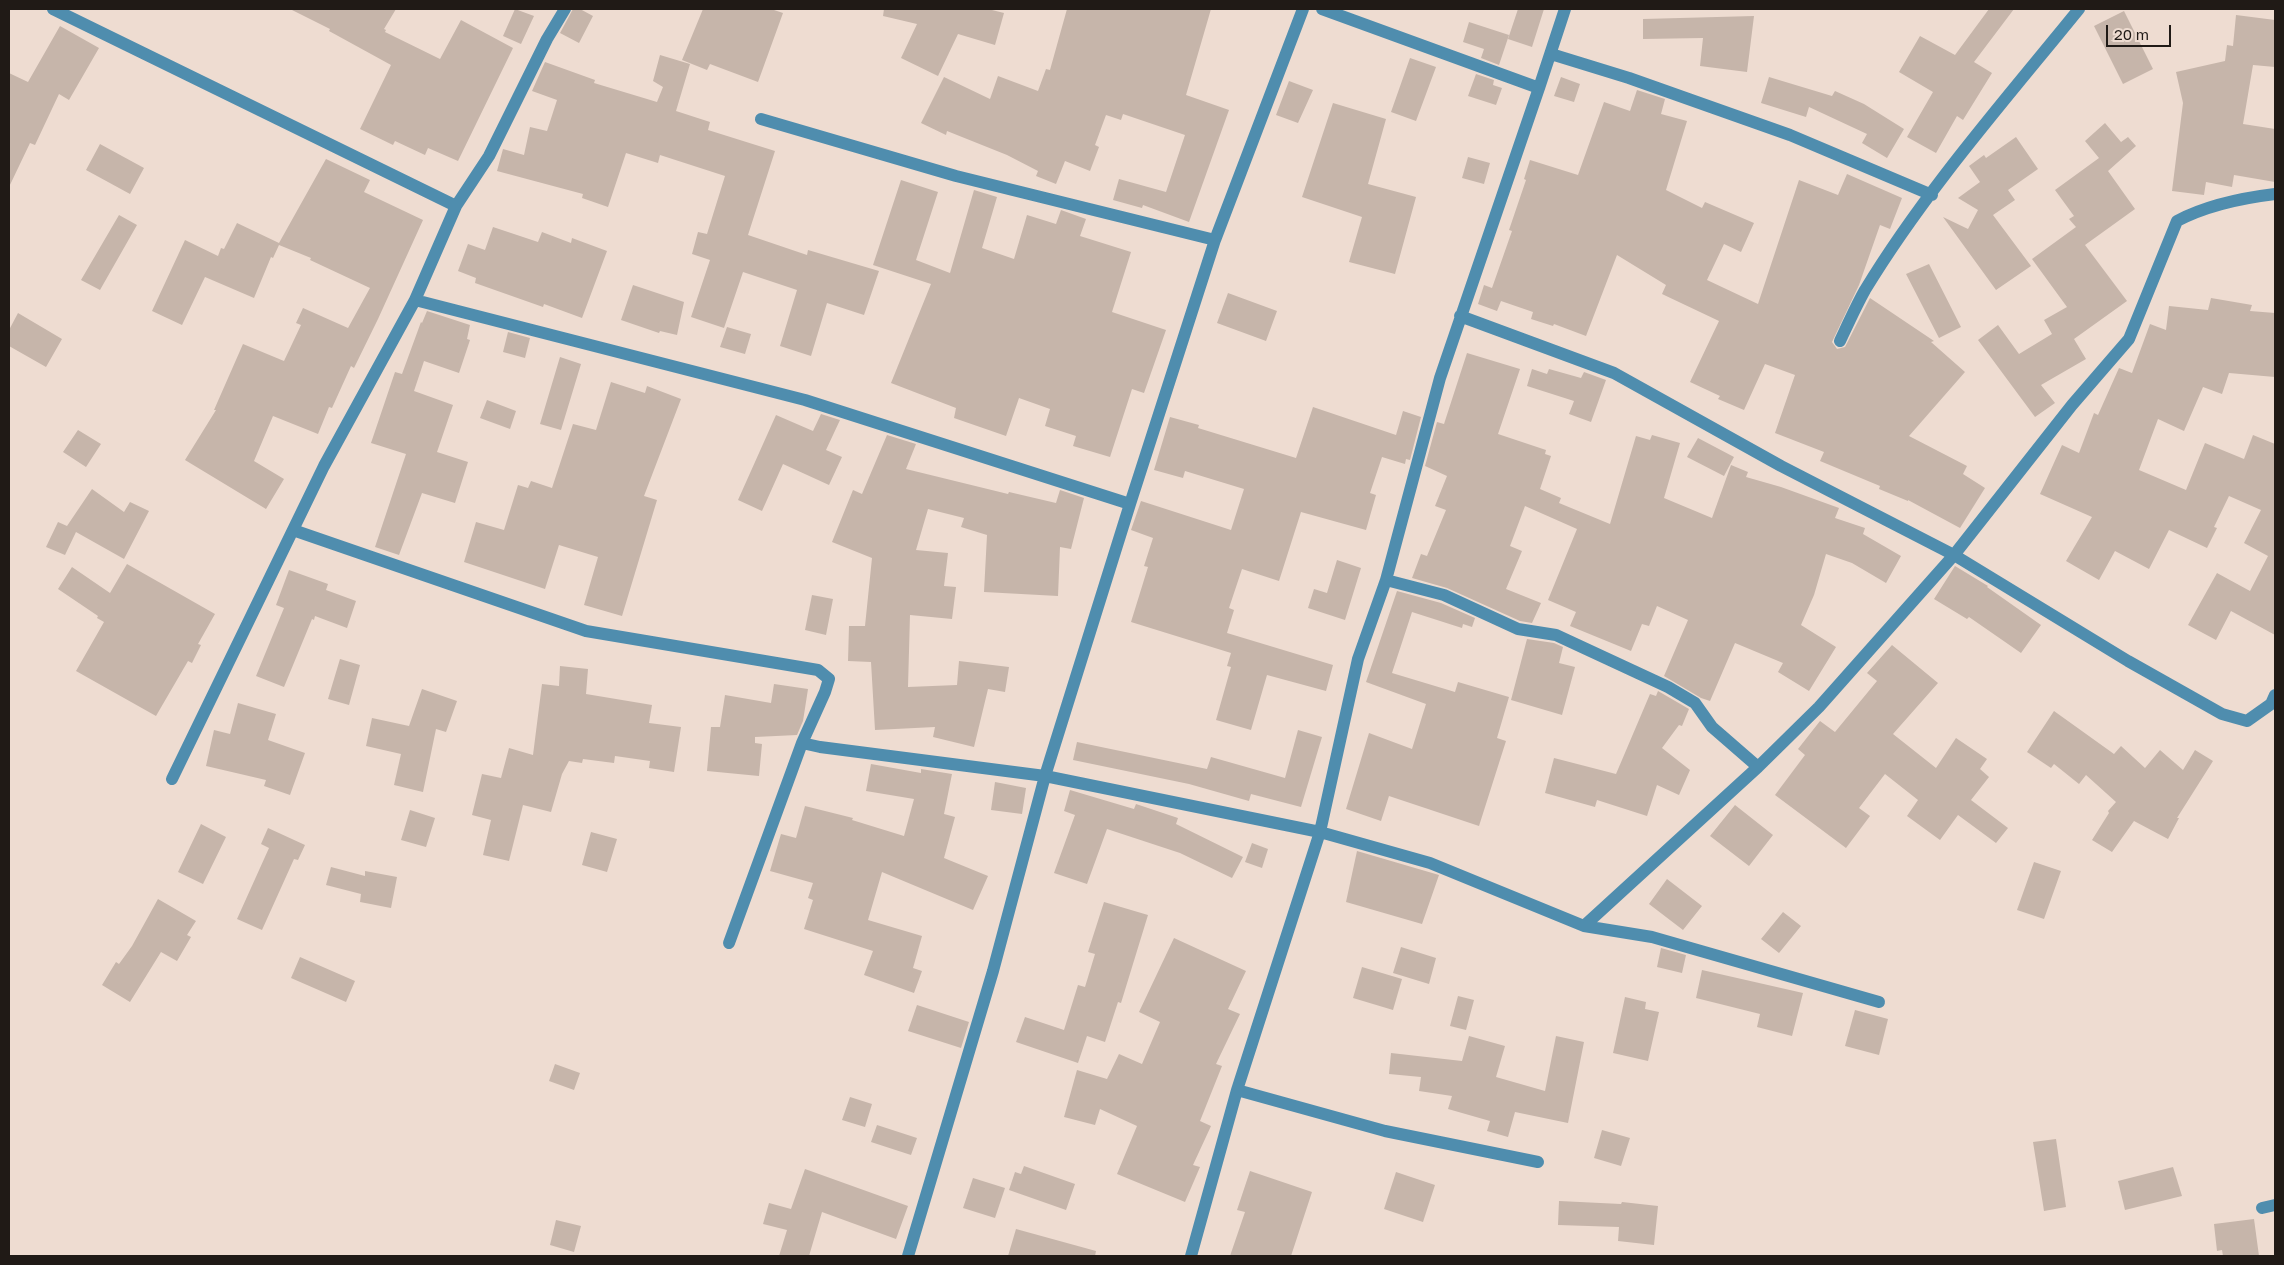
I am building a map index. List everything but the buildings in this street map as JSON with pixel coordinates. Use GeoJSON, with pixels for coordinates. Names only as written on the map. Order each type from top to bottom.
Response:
{"type":"FeatureCollection","features":[{"type":"Feature","properties":{"kind":"street"},"geometry":{"type":"LineString","coordinates":[[53,9],[456,206]]}},
{"type":"Feature","properties":{"kind":"street"},"geometry":{"type":"LineString","coordinates":[[172,779],[324,466],[415,300],[456,206],[489,156],[547,39],[565,9]]}},
{"type":"Feature","properties":{"kind":"street"},"geometry":{"type":"LineString","coordinates":[[908,1256],[993,971],[1045,776],[1130,504],[1215,240],[1304,9]]}},
{"type":"Feature","properties":{"kind":"street"},"geometry":{"type":"LineString","coordinates":[[1322,9],[1539,88]]}},
{"type":"Feature","properties":{"kind":"street"},"geometry":{"type":"LineString","coordinates":[[1191,1256],[1237,1090],[1320,832],[1358,659],[1386,580],[1440,378],[1565,9]]}},
{"type":"Feature","properties":{"kind":"street"},"geometry":{"type":"LineString","coordinates":[[1840,341],[1865,291],[1932,195],[2079,9]]}},
{"type":"Feature","properties":{"kind":"street"},"geometry":{"type":"LineString","coordinates":[[1551,54],[1629,78],[1782,131],[1932,195]]}},
{"type":"Feature","properties":{"kind":"street"},"geometry":{"type":"LineString","coordinates":[[761,119],[956,176],[1215,240]]}},
{"type":"Feature","properties":{"kind":"street"},"geometry":{"type":"LineString","coordinates":[[1584,926],[1758,767],[1819,708],[1954,555],[2072,405],[2129,339],[2176,221],[2192,213],[2246,198],[2275,194]]}},
{"type":"Feature","properties":{"kind":"street"},"geometry":{"type":"LineString","coordinates":[[415,300],[805,400],[1130,504]]}},
{"type":"Feature","properties":{"kind":"street"},"geometry":{"type":"LineString","coordinates":[[1460,316],[1614,373],[1781,466],[1954,555],[2128,661],[2222,714],[2247,721],[2271,704],[2275,695]]}},
{"type":"Feature","properties":{"kind":"street"},"geometry":{"type":"LineString","coordinates":[[293,530],[586,631],[818,670],[829,679],[802,743],[729,943]]}},
{"type":"Feature","properties":{"kind":"street"},"geometry":{"type":"LineString","coordinates":[[1386,580],[1444,595],[1518,628],[1556,635],[1668,687],[1695,704],[1712,727],[1758,767]]}},
{"type":"Feature","properties":{"kind":"street"},"geometry":{"type":"LineString","coordinates":[[802,743],[1045,776],[1320,832],[1430,863],[1584,926],[1652,936],[1879,1002]]}},
{"type":"Feature","properties":{"kind":"street"},"geometry":{"type":"LineString","coordinates":[[1237,1090],[1385,1131],[1538,1162]]}},
{"type":"Feature","properties":{"kind":"street"},"geometry":{"type":"LineString","coordinates":[[2262,1208],[2275,1205]]}}]}
